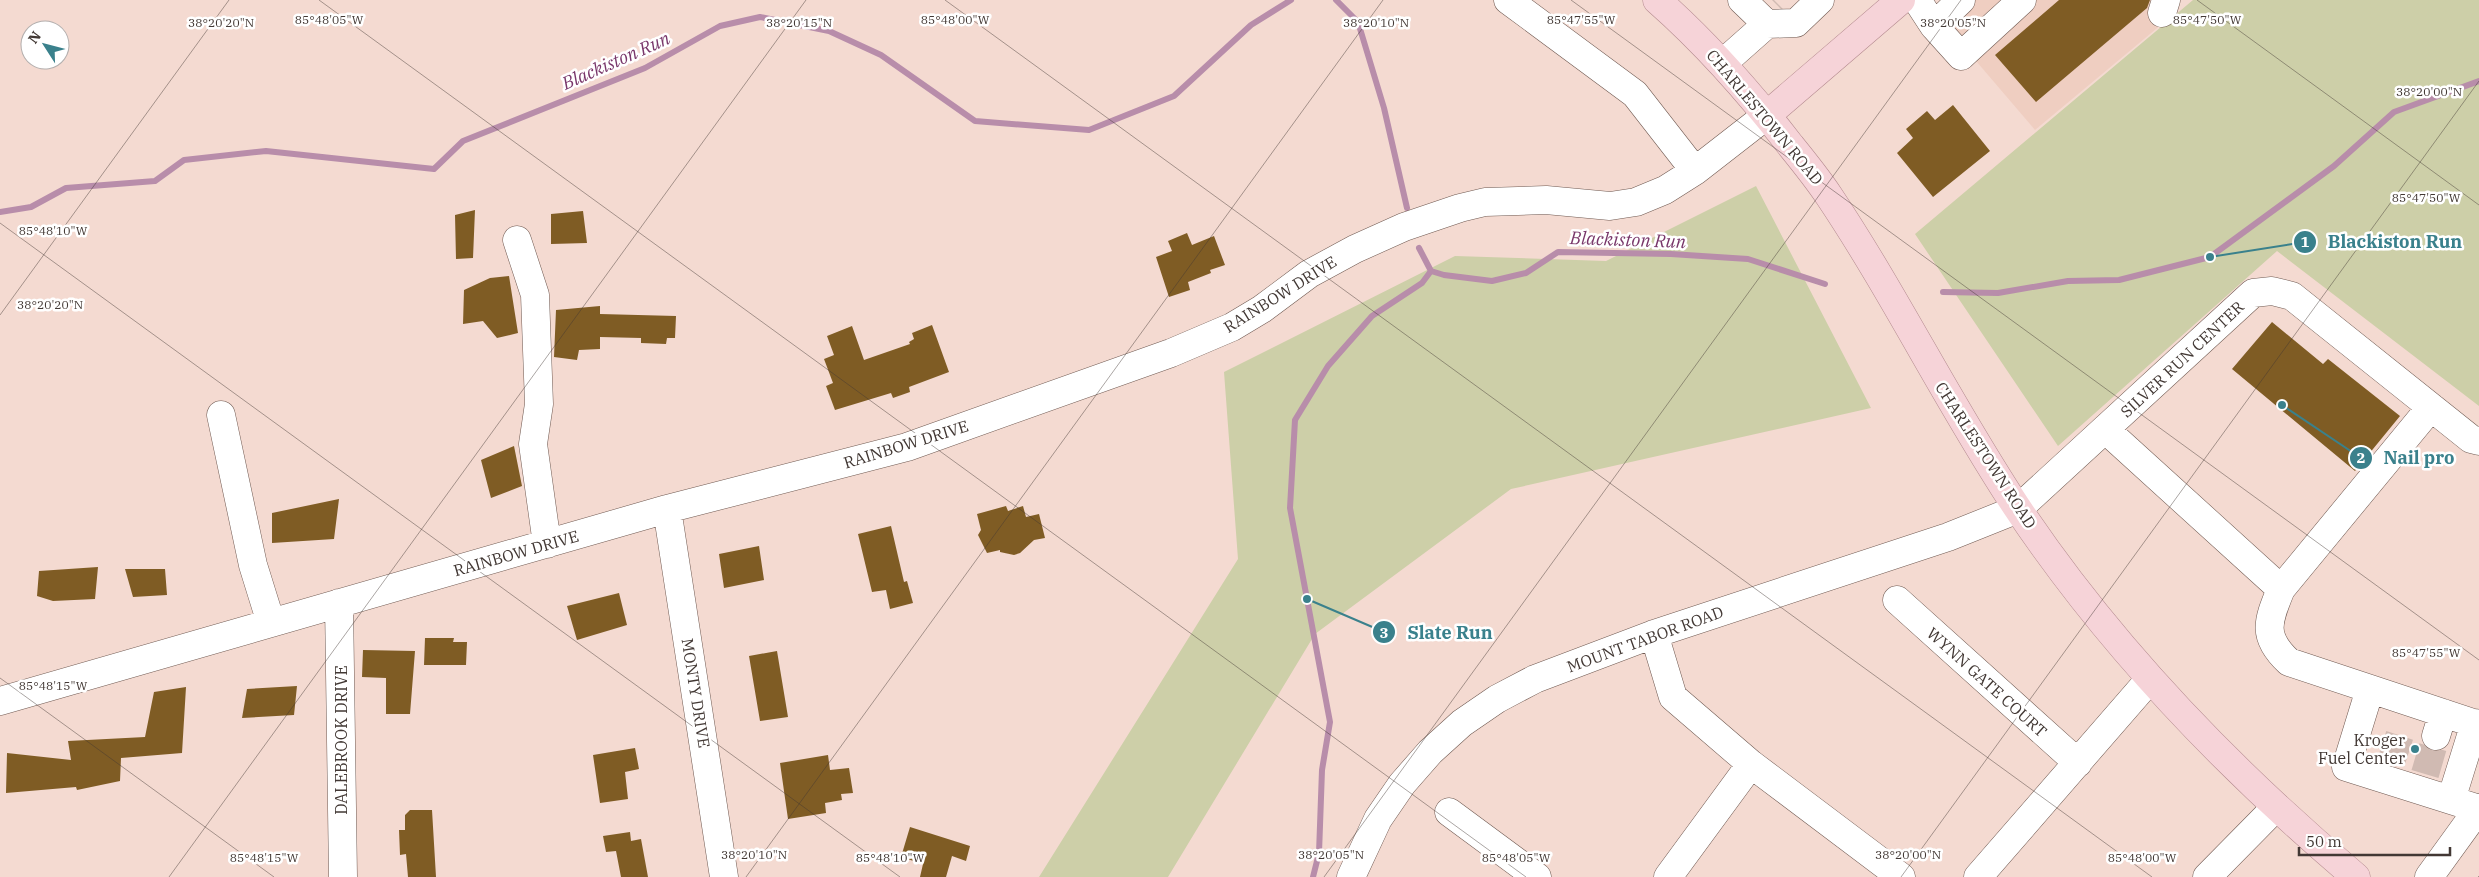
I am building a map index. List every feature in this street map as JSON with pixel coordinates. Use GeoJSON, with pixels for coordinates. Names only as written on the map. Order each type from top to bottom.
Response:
{"type":"FeatureCollection","features":[{"type":"Feature","properties":{"kind":"main road","name":"CHARLESTOWN ROAD"},"geometry":{"type":"LineString","coordinates":[[1658,0],[1723,63],[1767,115],[1827,192],[1855,236],[1961,420],[2018,509],[2094,613],[2150,679],[2217,751],[2276,807],[2356,877]]}},
{"type":"Feature","properties":{"kind":"main road"},"geometry":{"type":"LineString","coordinates":[[1767,115],[1901,0]]}},
{"type":"Feature","properties":{"kind":"street"},"geometry":{"type":"LineString","coordinates":[[1508,0],[1635,94],[1695,171]]}},
{"type":"Feature","properties":{"kind":"street"},"geometry":{"type":"LineString","coordinates":[[1723,63],[1760,10],[1796,23],[1820,0]]}},
{"type":"Feature","properties":{"kind":"street"},"geometry":{"type":"LineString","coordinates":[[1917,0],[1934,26],[1961,56],[2022,0]]}},
{"type":"Feature","properties":{"kind":"street"},"geometry":{"type":"LineString","coordinates":[[1934,26],[1961,0]]}},
{"type":"Feature","properties":{"kind":"street","name":"RAINBOW DRIVE"},"geometry":{"type":"LineString","coordinates":[[0,701],[667,509],[907,447],[1171,353],[1232,327],[1309,274],[1355,249],[1404,227],[1460,208],[1485,202],[1546,200],[1610,206],[1636,202],[1665,190],[1695,171],[1767,115]]}},
{"type":"Feature","properties":{"kind":"street"},"geometry":{"type":"LineString","coordinates":[[517,240],[535,295],[539,404],[533,444],[547,544]]}},
{"type":"Feature","properties":{"kind":"street","name":"SILVER RUN CENTER"},"geometry":{"type":"LineString","coordinates":[[2018,509],[2253,293],[2272,291],[2292,296],[2472,439],[2479,441]]}},
{"type":"Feature","properties":{"kind":"street"},"geometry":{"type":"LineString","coordinates":[[2431,407],[2281,589],[2272,610],[2269,632],[2275,650],[2289,662],[2370,689],[2406,714],[2440,725],[2477,724],[2451,800]]}},
{"type":"Feature","properties":{"kind":"street"},"geometry":{"type":"LineString","coordinates":[[222,415],[253,565],[271,623]]}},
{"type":"Feature","properties":{"kind":"street","name":"SILVER RUN CENTER"},"geometry":{"type":"LineString","coordinates":[[2106,430],[2281,589]]}},
{"type":"Feature","properties":{"kind":"street","name":"MONTY DRIVE"},"geometry":{"type":"LineString","coordinates":[[667,509],[724,877]]}},
{"type":"Feature","properties":{"kind":"street","name":"MOUNT TABOR ROAD"},"geometry":{"type":"LineString","coordinates":[[1351,877],[1378,819],[1402,784],[1430,752],[1462,723],[1498,699],[1535,679],[1654,634],[1948,537],[2018,509]]}},
{"type":"Feature","properties":{"kind":"street","name":"WYNN GATE COURT"},"geometry":{"type":"LineString","coordinates":[[1897,600],[2078,763]]}},
{"type":"Feature","properties":{"kind":"street","name":"DALEBROOK DRIVE"},"geometry":{"type":"LineString","coordinates":[[339,603],[342,877]]}},
{"type":"Feature","properties":{"kind":"street"},"geometry":{"type":"LineString","coordinates":[[1654,634],[1674,697],[1751,764],[1901,877]]}},
{"type":"Feature","properties":{"kind":"street"},"geometry":{"type":"LineString","coordinates":[[1978,877],[2150,679]]}},
{"type":"Feature","properties":{"kind":"street"},"geometry":{"type":"LineString","coordinates":[[2370,689],[2346,767],[2388,771],[2422,782],[2451,800],[2479,808],[2429,877]]}},
{"type":"Feature","properties":{"kind":"street"},"geometry":{"type":"LineString","coordinates":[[1668,877],[1751,764]]}},
{"type":"Feature","properties":{"kind":"street"},"geometry":{"type":"LineString","coordinates":[[2207,877],[2276,807]]}},
{"type":"Feature","properties":{"kind":"street"},"geometry":{"type":"LineString","coordinates":[[1449,812],[1537,877]]}},
{"type":"Feature","properties":{"kind":"shaded area"},"geometry":{"type":"Polygon","coordinates":[[[1941,0],[2173,0],[2162,24],[2035,130],[1935,13],[1941,0]]]}},
{"type":"Feature","properties":{"kind":"green space"},"geometry":{"type":"Polygon","coordinates":[[[2193,0],[2479,0],[2479,406],[2277,251],[2058,446],[1915,234],[2193,0]]]}},
{"type":"Feature","properties":{"kind":"green space"},"geometry":{"type":"Polygon","coordinates":[[[1756,186],[1871,408],[1511,489],[1315,634],[1168,877],[1039,877],[1238,559],[1224,372],[1455,256],[1606,261],[1756,186]]]}},
{"type":"Feature","properties":{"kind":"building"},"geometry":{"type":"Polygon","coordinates":[[[2059,0],[2150,0],[2147,8],[2036,102],[1995,55],[2059,0]]]}},
{"type":"Feature","properties":{"kind":"building"},"geometry":{"type":"Polygon","coordinates":[[[1953,105],[1990,151],[1933,197],[1897,153],[1913,138],[1906,129],[1927,111],[1935,120],[1953,105]]]}},
{"type":"Feature","properties":{"kind":"building"},"geometry":{"type":"Polygon","coordinates":[[[475,210],[473,258],[456,259],[455,215],[475,210]]]}},
{"type":"Feature","properties":{"kind":"building"},"geometry":{"type":"Polygon","coordinates":[[[583,211],[587,243],[551,244],[551,214],[583,211]]]}},
{"type":"Feature","properties":{"kind":"building"},"geometry":{"type":"Polygon","coordinates":[[[1187,233],[1192,245],[1214,236],[1225,265],[1210,270],[1211,273],[1188,282],[1190,290],[1169,297],[1156,257],[1172,251],[1168,241],[1187,233]]]}},
{"type":"Feature","properties":{"kind":"building"},"geometry":{"type":"Polygon","coordinates":[[[509,276],[518,333],[497,338],[483,321],[463,324],[464,290],[490,278],[509,276]]]}},
{"type":"Feature","properties":{"kind":"building"},"geometry":{"type":"Polygon","coordinates":[[[600,306],[600,314],[676,316],[675,338],[667,338],[666,344],[641,343],[641,338],[600,337],[600,349],[579,350],[577,360],[554,357],[556,310],[600,306]]]}},
{"type":"Feature","properties":{"kind":"building"},"geometry":{"type":"Polygon","coordinates":[[[2272,322],[2323,364],[2328,359],[2400,416],[2355,471],[2232,369],[2272,322]]]}},
{"type":"Feature","properties":{"kind":"building"},"geometry":{"type":"Polygon","coordinates":[[[932,325],[949,372],[909,387],[910,392],[893,398],[891,393],[835,410],[826,386],[833,383],[824,359],[834,355],[827,336],[852,326],[864,360],[910,344],[909,342],[914,339],[912,333],[932,325]]]}},
{"type":"Feature","properties":{"kind":"building"},"geometry":{"type":"Polygon","coordinates":[[[514,446],[522,486],[491,498],[481,460],[514,446]]]}},
{"type":"Feature","properties":{"kind":"building"},"geometry":{"type":"Polygon","coordinates":[[[339,499],[334,539],[272,543],[272,513],[339,499]]]}},
{"type":"Feature","properties":{"kind":"building"},"geometry":{"type":"Polygon","coordinates":[[[1006,506],[1008,511],[1023,506],[1026,517],[1039,514],[1045,538],[1034,540],[1020,553],[1014,555],[1000,552],[1000,550],[987,553],[978,535],[981,530],[977,514],[1006,506]]]}},
{"type":"Feature","properties":{"kind":"building"},"geometry":{"type":"Polygon","coordinates":[[[891,526],[904,582],[907,581],[913,603],[890,609],[886,590],[872,592],[858,534],[891,526]]]}},
{"type":"Feature","properties":{"kind":"building"},"geometry":{"type":"Polygon","coordinates":[[[759,546],[764,580],[724,588],[719,554],[759,546]]]}},
{"type":"Feature","properties":{"kind":"building"},"geometry":{"type":"Polygon","coordinates":[[[98,567],[95,599],[53,601],[37,596],[39,571],[98,567]]]}},
{"type":"Feature","properties":{"kind":"building"},"geometry":{"type":"Polygon","coordinates":[[[125,569],[165,569],[167,595],[133,597],[125,569]]]}},
{"type":"Feature","properties":{"kind":"building"},"geometry":{"type":"Polygon","coordinates":[[[619,593],[627,625],[577,640],[567,606],[619,593]]]}},
{"type":"Feature","properties":{"kind":"building"},"geometry":{"type":"Polygon","coordinates":[[[425,638],[454,638],[453,642],[467,642],[466,665],[424,665],[425,638]]]}},
{"type":"Feature","properties":{"kind":"building"},"geometry":{"type":"Polygon","coordinates":[[[363,650],[415,651],[410,714],[386,714],[386,678],[362,677],[363,650]]]}},
{"type":"Feature","properties":{"kind":"building"},"geometry":{"type":"Polygon","coordinates":[[[777,651],[788,717],[760,721],[749,656],[777,651]]]}},
{"type":"Feature","properties":{"kind":"building"},"geometry":{"type":"Polygon","coordinates":[[[297,686],[294,715],[242,718],[247,689],[297,686]]]}},
{"type":"Feature","properties":{"kind":"building"},"geometry":{"type":"Polygon","coordinates":[[[186,687],[182,753],[121,758],[120,781],[77,790],[76,787],[6,793],[7,753],[71,760],[68,741],[145,737],[154,692],[186,687]]]}},
{"type":"Feature","properties":{"kind":"building"},"geometry":{"type":"Polygon","coordinates":[[[635,748],[639,769],[625,772],[628,799],[600,803],[593,755],[635,748]]]}},
{"type":"Feature","properties":{"kind":"building"},"geometry":{"type":"Polygon","coordinates":[[[828,755],[830,770],[849,768],[853,793],[841,794],[842,800],[825,803],[826,813],[788,819],[780,763],[828,755]]]}},
{"type":"Feature","properties":{"kind":"building"},"geometry":{"type":"Polygon","coordinates":[[[410,810],[432,810],[436,877],[408,877],[406,854],[400,855],[399,830],[405,830],[405,815],[410,810]]]}},
{"type":"Feature","properties":{"kind":"building"},"geometry":{"type":"Polygon","coordinates":[[[910,827],[970,846],[966,861],[952,856],[946,877],[920,877],[923,864],[901,857],[910,827]]]}},
{"type":"Feature","properties":{"kind":"building"},"geometry":{"type":"Polygon","coordinates":[[[630,832],[631,841],[641,839],[648,877],[621,877],[616,851],[606,852],[603,836],[630,832]]]}},
{"type":"Feature","properties":{"kind":"waterway","name":"Blackiston Run"},"geometry":{"type":"LineString","coordinates":[[0,212],[31,207],[66,188],[155,181],[184,160],[266,151],[434,169],[463,141],[645,68],[720,26],[760,17],[829,31],[881,55],[975,121],[1089,130],[1174,96],[1251,25],[1291,0]]}},
{"type":"Feature","properties":{"kind":"waterway","name":"Blackiston Run"},"geometry":{"type":"LineString","coordinates":[[1336,0],[1358,22],[1384,108],[1407,208]]}},
{"type":"Feature","properties":{"kind":"waterway","name":"Blackiston Run"},"geometry":{"type":"LineString","coordinates":[[1943,292],[1998,293],[2068,281],[2119,280],[2210,257],[2334,166],[2394,112],[2479,81]]}},
{"type":"Feature","properties":{"kind":"waterway","name":"Blackiston Run"},"geometry":{"type":"LineString","coordinates":[[1419,248],[1431,271],[1444,275],[1492,281],[1526,273],[1558,252],[1671,254],[1748,259],[1825,284]]}},
{"type":"Feature","properties":{"kind":"waterway"},"geometry":{"type":"LineString","coordinates":[[1313,877],[1319,853],[1322,770],[1330,722],[1290,508],[1295,420],[1328,366],[1372,316],[1422,283],[1431,271]]}},
{"type":"Feature","properties":{"kind":"tunnel"},"geometry":{"type":"LineString","coordinates":[[2391,762],[2403,725]]}},
{"type":"Feature","properties":{"kind":"tunnel"},"geometry":{"type":"LineString","coordinates":[[2425,774],[2436,736]]}},
{"type":"Feature","properties":{"kind":"place","name":"Blackiston Run"},"geometry":{"type":"Point","coordinates":[2210,257]}},
{"type":"Feature","properties":{"kind":"place","name":"Nail pro"},"geometry":{"type":"Point","coordinates":[2282,405]}},
{"type":"Feature","properties":{"kind":"place","name":"Slate Run"},"geometry":{"type":"Point","coordinates":[1307,599]}},
{"type":"Feature","properties":{"kind":"place","name":"Kroger Fuel Center"},"geometry":{"type":"Point","coordinates":[2415,749]}}]}
